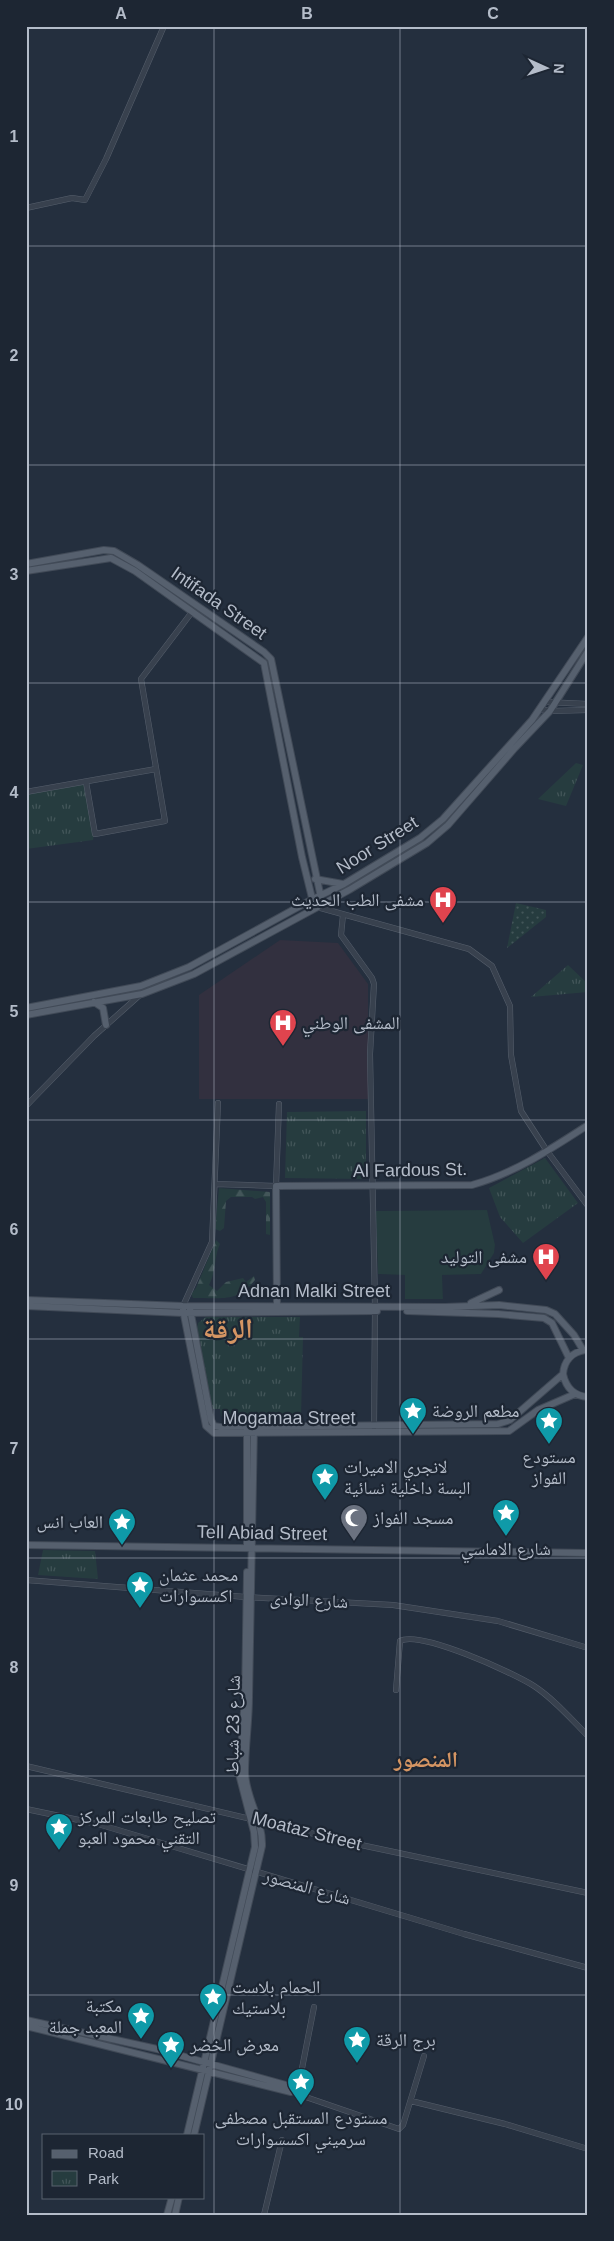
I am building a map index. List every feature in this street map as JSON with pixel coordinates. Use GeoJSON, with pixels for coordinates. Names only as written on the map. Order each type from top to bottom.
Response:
{"type":"FeatureCollection","features":[{"type":"Feature","properties":{"kind":"main road","name":"Intifada Street"},"geometry":{"type":"LineString","coordinates":[[26,564],[104,550],[114,551],[200,607],[264,652],[270,659],[315,879],[319,896],[325,907]]}},
{"type":"Feature","properties":{"kind":"main road","name":"Intifada Street"},"geometry":{"type":"LineString","coordinates":[[26,571],[112,558],[135,571],[264,663],[311,900],[317,907]]}},
{"type":"Feature","properties":{"kind":"main road","name":"Noor Street"},"geometry":{"type":"LineString","coordinates":[[154,986],[311,900],[344,884],[420,838],[443,819],[546,702],[588,637]]}},
{"type":"Feature","properties":{"kind":"main road","name":"Noor Street"},"geometry":{"type":"LineString","coordinates":[[26,1015],[94,1002],[194,974],[317,907],[325,907],[427,843],[448,825],[550,711],[588,651]]}},
{"type":"Feature","properties":{"kind":"main road"},"geometry":{"type":"LineString","coordinates":[[315,879],[344,884]]}},
{"type":"Feature","properties":{"kind":"main road","name":"Noor Street"},"geometry":{"type":"LineString","coordinates":[[26,1008],[141,990]]}},
{"type":"Feature","properties":{"kind":"main road"},"geometry":{"type":"LineString","coordinates":[[94,1002],[102,1008],[106,1025]]}},
{"type":"Feature","properties":{"kind":"main road","name":"Al Fardous St."},"geometry":{"type":"LineString","coordinates":[[276,1186],[472,1185],[498,1178],[547,1151],[588,1124]]}},
{"type":"Feature","properties":{"kind":"main road"},"geometry":{"type":"LineString","coordinates":[[276,1186],[277,1308]]}},
{"type":"Feature","properties":{"kind":"main road"},"geometry":{"type":"LineString","coordinates":[[464,1306],[499,1290]]}},
{"type":"Feature","properties":{"kind":"main road","name":"Adnan Malki Street"},"geometry":{"type":"LineString","coordinates":[[26,1300],[186,1309]]}},
{"type":"Feature","properties":{"kind":"main road","name":"Adnan Malki Street"},"geometry":{"type":"LineString","coordinates":[[375,1309],[499,1305],[546,1310],[562,1320],[586,1350]]}},
{"type":"Feature","properties":{"kind":"main road","name":"Adnan Malki Street"},"geometry":{"type":"LineString","coordinates":[[26,1306],[186,1309],[375,1309],[498,1314],[544,1318],[552,1323],[569,1358]]}},
{"type":"Feature","properties":{"kind":"main road","name":"Mogamaa Street"},"geometry":{"type":"LineString","coordinates":[[186,1309],[211,1420],[214,1426],[247,1430],[509,1431],[538,1410],[575,1394]]}},
{"type":"Feature","properties":{"kind":"main road"},"geometry":{"type":"LineString","coordinates":[[586,1350],[569,1358],[563,1374],[566,1386],[575,1394],[588,1397]]}},
{"type":"Feature","properties":{"kind":"main road","name":"Mogamaa Street"},"geometry":{"type":"LineString","coordinates":[[374,1429],[498,1424],[510,1420],[563,1374]]}},
{"type":"Feature","properties":{"kind":"main road","name":"شارع 23 شباط"},"geometry":{"type":"LineString","coordinates":[[194,2134],[207,2066],[253,1871],[262,1846],[263,1834],[248,1788],[246,1773],[249,1699],[247,1430]]}},
{"type":"Feature","properties":{"kind":"main road","name":"شارع 23 شباط"},"geometry":{"type":"LineString","coordinates":[[249,1548],[254,1430]]}},
{"type":"Feature","properties":{"kind":"main road","name":"Tell Abiad Street"},"geometry":{"type":"LineString","coordinates":[[26,1545],[588,1553]]}},
{"type":"Feature","properties":{"kind":"main road","name":"شارع 23 شباط"},"geometry":{"type":"LineString","coordinates":[[249,1597],[245,1699],[239,1774],[251,1817],[254,1847],[253,1871]]}},
{"type":"Feature","properties":{"kind":"main road"},"geometry":{"type":"LineString","coordinates":[[26,2020],[207,2066],[291,2092],[298,2090]]}},
{"type":"Feature","properties":{"kind":"main road"},"geometry":{"type":"LineString","coordinates":[[26,2026],[207,2066]]}},
{"type":"Feature","properties":{"kind":"main road","name":"شارع 23 شباط"},"geometry":{"type":"LineString","coordinates":[[187,2134],[207,2066]]}},
{"type":"Feature","properties":{"kind":"main road"},"geometry":{"type":"LineString","coordinates":[[167,2215],[172,2198]]}},
{"type":"Feature","properties":{"kind":"main road"},"geometry":{"type":"LineString","coordinates":[[175,2215],[179,2198]]}},
{"type":"Feature","properties":{"kind":"street"},"geometry":{"type":"LineString","coordinates":[[26,208],[72,198],[85,200],[104,164],[164,26]]}},
{"type":"Feature","properties":{"kind":"street"},"geometry":{"type":"LineString","coordinates":[[86,782],[95,834],[165,821],[141,679],[192,612]]}},
{"type":"Feature","properties":{"kind":"street"},"geometry":{"type":"LineString","coordinates":[[546,702],[588,704]]}},
{"type":"Feature","properties":{"kind":"street"},"geometry":{"type":"LineString","coordinates":[[540,709],[550,711],[588,710]]}},
{"type":"Feature","properties":{"kind":"street"},"geometry":{"type":"LineString","coordinates":[[26,792],[156,769]]}},
{"type":"Feature","properties":{"kind":"street"},"geometry":{"type":"LineString","coordinates":[[325,907],[343,915],[469,949],[492,966],[510,1006],[511,1055],[521,1111],[547,1151],[588,1206]]}},
{"type":"Feature","properties":{"kind":"street"},"geometry":{"type":"LineString","coordinates":[[343,915],[342,935],[372,978],[374,984],[370,1054],[374,1186],[374,1429]]}},
{"type":"Feature","properties":{"kind":"street"},"geometry":{"type":"LineString","coordinates":[[26,1106],[141,990]]}},
{"type":"Feature","properties":{"kind":"street"},"geometry":{"type":"LineString","coordinates":[[218,1103],[215,1184],[276,1186],[279,1104]]}},
{"type":"Feature","properties":{"kind":"street","name":"Mogamaa Street"},"geometry":{"type":"LineString","coordinates":[[186,1309],[188,1296],[212,1242],[215,1184]]}},
{"type":"Feature","properties":{"kind":"street","name":"شارع الوادى"},"geometry":{"type":"LineString","coordinates":[[26,1580],[249,1597],[393,1605],[463,1614],[512,1624],[588,1648]]}},
{"type":"Feature","properties":{"kind":"street"},"geometry":{"type":"LineString","coordinates":[[396,1690],[400,1641],[410,1638],[457,1649],[534,1686],[571,1718],[588,1736]]}},
{"type":"Feature","properties":{"kind":"street","name":"Moataz Street"},"geometry":{"type":"LineString","coordinates":[[26,1766],[251,1817],[361,1845],[588,1892]]}},
{"type":"Feature","properties":{"kind":"street","name":"شارع المنصور"},"geometry":{"type":"LineString","coordinates":[[26,1810],[98,1824],[588,1968]]}},
{"type":"Feature","properties":{"kind":"street"},"geometry":{"type":"LineString","coordinates":[[314,2007],[297,2094],[396,2129],[403,2125],[424,2056]]}},
{"type":"Feature","properties":{"kind":"street"},"geometry":{"type":"LineString","coordinates":[[410,2100],[505,2124],[588,2149]]}},
{"type":"Feature","properties":{"kind":"street"},"geometry":{"type":"LineString","coordinates":[[264,2215],[282,2140]]}},
{"type":"Feature","properties":{"kind":"shaded area","name":"المشفى الوطني"},"geometry":{"type":"Polygon","coordinates":[[[280,940],[338,943],[368,984],[368,1099],[199,1099],[199,995],[280,940]]]}},
{"type":"Feature","properties":{"kind":"green space"},"geometry":{"type":"Polygon","coordinates":[[[576,763],[583,765],[566,806],[538,799],[576,763]]]}},
{"type":"Feature","properties":{"kind":"green space"},"geometry":{"type":"Polygon","coordinates":[[[85,784],[94,834],[93,840],[26,849],[26,794],[85,784]]]}},
{"type":"Feature","properties":{"kind":"green space"},"geometry":{"type":"Polygon","coordinates":[[[516,903],[546,910],[546,917],[507,948],[516,903]]]}},
{"type":"Feature","properties":{"kind":"green space"},"geometry":{"type":"Polygon","coordinates":[[[568,965],[588,984],[588,992],[531,997],[568,965]]]}},
{"type":"Feature","properties":{"kind":"green space"},"geometry":{"type":"Polygon","coordinates":[[[366,1111],[366,1179],[285,1178],[287,1112],[366,1111]]]}},
{"type":"Feature","properties":{"kind":"green space"},"geometry":{"type":"Polygon","coordinates":[[[545,1158],[578,1203],[523,1243],[500,1217],[489,1188],[545,1158]]]}},
{"type":"Feature","properties":{"kind":"green space"},"geometry":{"type":"Polygon","coordinates":[[[219,1188],[270,1192],[270,1235],[266,1234],[266,1202],[263,1197],[255,1199],[252,1197],[231,1197],[226,1201],[224,1228],[220,1231],[215,1229],[219,1188]]]}},
{"type":"Feature","properties":{"kind":"green space"},"geometry":{"type":"Polygon","coordinates":[[[487,1210],[495,1245],[494,1253],[481,1274],[442,1275],[443,1299],[405,1299],[405,1275],[378,1274],[376,1211],[487,1210]]]}},
{"type":"Feature","properties":{"kind":"green space"},"geometry":{"type":"Polygon","coordinates":[[[216,1240],[220,1244],[209,1285],[217,1291],[226,1282],[243,1278],[246,1282],[254,1276],[255,1280],[248,1288],[234,1296],[227,1298],[193,1298],[191,1294],[196,1288],[216,1240]]]}},
{"type":"Feature","properties":{"kind":"green space"},"geometry":{"type":"Polygon","coordinates":[[[206,1317],[300,1317],[299,1337],[303,1337],[301,1416],[221,1416],[220,1409],[212,1409],[197,1329],[198,1323],[206,1317]]]}},
{"type":"Feature","properties":{"kind":"green space"},"geometry":{"type":"Polygon","coordinates":[[[43,1550],[95,1551],[98,1579],[38,1575],[43,1550]]]}},
{"type":"Feature","properties":{"kind":"place","name":"مشفى الطب الحديث"},"geometry":{"type":"Point","coordinates":[443,924]}},
{"type":"Feature","properties":{"kind":"place","name":"المشفى الوطني"},"geometry":{"type":"Point","coordinates":[283,1047]}},
{"type":"Feature","properties":{"kind":"place","name":"مشفى التوليد"},"geometry":{"type":"Point","coordinates":[546,1281]}},
{"type":"Feature","properties":{"kind":"place","name":"مطعم الروضة"},"geometry":{"type":"Point","coordinates":[413,1435]}},
{"type":"Feature","properties":{"kind":"place","name":"مستودع الفواز"},"geometry":{"type":"Point","coordinates":[549,1445]}},
{"type":"Feature","properties":{"kind":"place","name":"لانجري الاميرات البسة داخلية نسائية"},"geometry":{"type":"Point","coordinates":[325,1501]}},
{"type":"Feature","properties":{"kind":"place","name":"شارع الاماسي"},"geometry":{"type":"Point","coordinates":[506,1537]}},
{"type":"Feature","properties":{"kind":"place","name":"مسجد الفواز"},"geometry":{"type":"Point","coordinates":[354,1542]}},
{"type":"Feature","properties":{"kind":"place","name":"العاب انس"},"geometry":{"type":"Point","coordinates":[122,1546]}},
{"type":"Feature","properties":{"kind":"place","name":"محمد عثمان اكسسوارات"},"geometry":{"type":"Point","coordinates":[140,1609]}},
{"type":"Feature","properties":{"kind":"place","name":"تصليح طابعات المركز التقني محمود العبو"},"geometry":{"type":"Point","coordinates":[59,1851]}},
{"type":"Feature","properties":{"kind":"place","name":"الحمام بلاست بلاستيك"},"geometry":{"type":"Point","coordinates":[213,2021]}},
{"type":"Feature","properties":{"kind":"place","name":"مكتبة المعبد جملة"},"geometry":{"type":"Point","coordinates":[141,2040]}},
{"type":"Feature","properties":{"kind":"place","name":"برج الرقة"},"geometry":{"type":"Point","coordinates":[357,2064]}},
{"type":"Feature","properties":{"kind":"place","name":"معرض الخضر"},"geometry":{"type":"Point","coordinates":[171,2069]}},
{"type":"Feature","properties":{"kind":"place","name":"مستودع المستقبل مصطفى سرميني اكسسوارات"},"geometry":{"type":"Point","coordinates":[301,2106]}},
{"type":"Feature","properties":{"kind":"district","name":"الرقة"},"geometry":{"type":"Point","coordinates":[228,1328]}},
{"type":"Feature","properties":{"kind":"district","name":"المنصور"},"geometry":{"type":"Point","coordinates":[426,1759]}}]}
